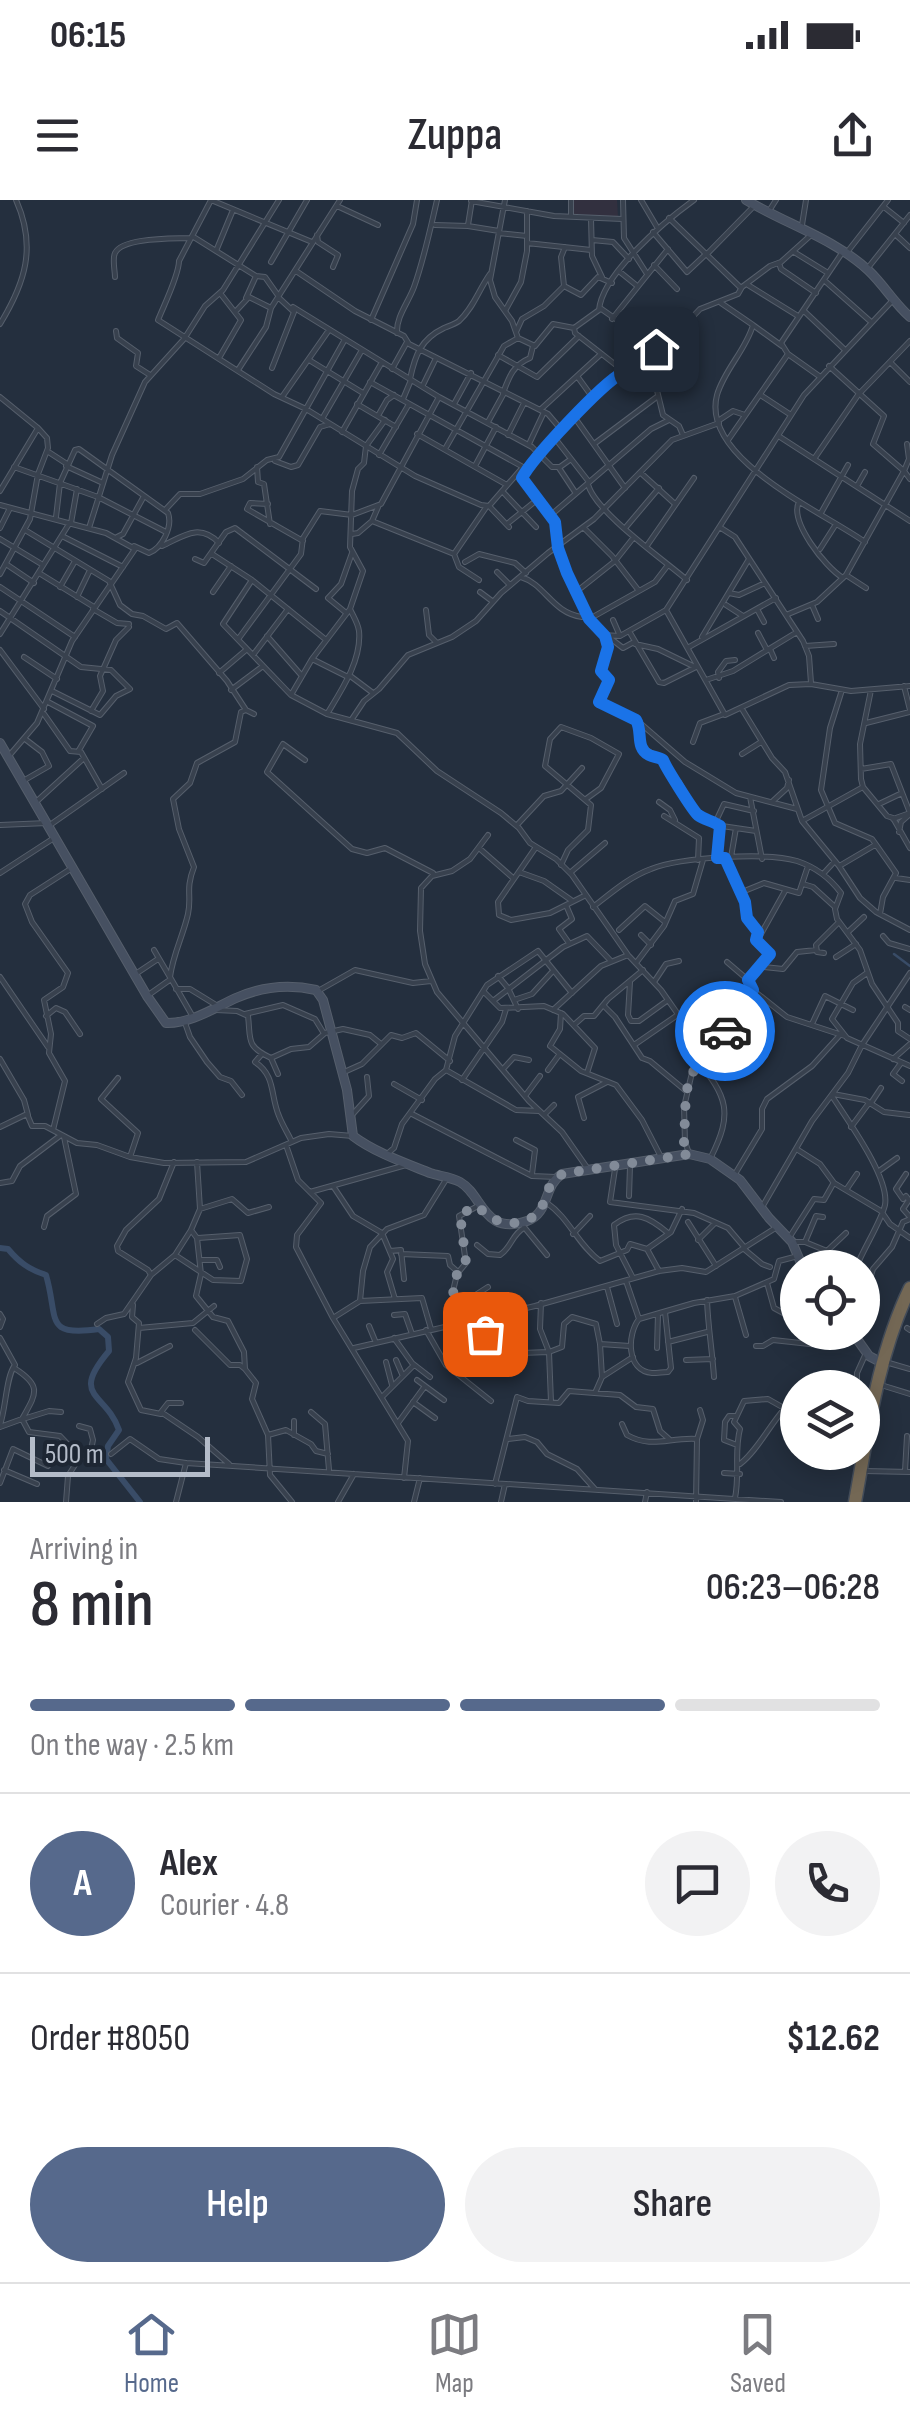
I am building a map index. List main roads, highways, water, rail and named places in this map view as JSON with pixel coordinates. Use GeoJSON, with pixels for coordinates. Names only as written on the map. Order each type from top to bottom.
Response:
{"type":"FeatureCollection","features":[{"type":"Feature","properties":{"kind":"highway"},"geometry":{"type":"LineString","coordinates":[[880,1372],[908,1292]]}},
{"type":"Feature","properties":{"kind":"highway"},"geometry":{"type":"LineString","coordinates":[[855,1502],[861,1470]]}},
{"type":"Feature","properties":{"kind":"waterway"},"geometry":{"type":"LineString","coordinates":[[894,954],[910,966]]}},
{"type":"Feature","properties":{"kind":"waterway"},"geometry":{"type":"LineString","coordinates":[[0,1248],[8,1249],[24,1265],[46,1275],[56,1322],[61,1327],[99,1329],[108,1337],[109,1351],[97,1366],[91,1387],[119,1430],[108,1446],[106,1459],[140,1502]]}}]}
